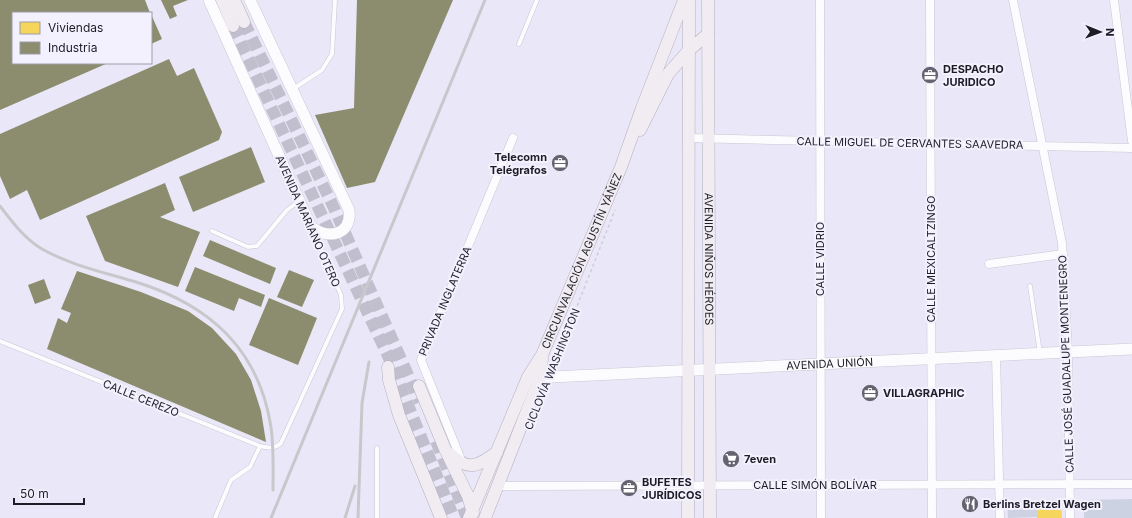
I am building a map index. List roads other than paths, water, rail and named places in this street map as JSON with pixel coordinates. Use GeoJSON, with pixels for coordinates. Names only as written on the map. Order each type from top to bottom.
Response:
{"type":"FeatureCollection","features":[{"type":"Feature","properties":{"kind":"main road","name":"AVENIDA MARIANO OTERO"},"geometry":{"type":"LineString","coordinates":[[209,0],[311,226]]}},
{"type":"Feature","properties":{"kind":"main road"},"geometry":{"type":"LineString","coordinates":[[222,0],[239,20],[235,0]]}},
{"type":"Feature","properties":{"kind":"main road"},"geometry":{"type":"LineString","coordinates":[[250,0],[349,210],[348,223],[340,232],[326,234],[311,226]]}},
{"type":"Feature","properties":{"kind":"main road","name":"CIRCUNVALACIÓN AGUSTÍN YÁÑEZ"},"geometry":{"type":"LineString","coordinates":[[485,518],[539,378],[542,356],[621,167],[684,0]]}},
{"type":"Feature","properties":{"kind":"main road","name":"AVENIDA NIÑOS HÉROES"},"geometry":{"type":"LineString","coordinates":[[688,0],[688,518]]}},
{"type":"Feature","properties":{"kind":"main road","name":"AVENIDA NIÑOS HÉROES"},"geometry":{"type":"LineString","coordinates":[[708,0],[710,518]]}},
{"type":"Feature","properties":{"kind":"main road","name":"CIRCUNVALACIÓN AGUSTÍN YÁÑEZ"},"geometry":{"type":"LineString","coordinates":[[621,167],[668,74],[689,50],[708,34]]}},
{"type":"Feature","properties":{"kind":"main road","name":"AVENIDA UNIÓN"},"geometry":{"type":"LineString","coordinates":[[539,378],[1132,349]]}},
{"type":"Feature","properties":{"kind":"main road"},"geometry":{"type":"LineString","coordinates":[[388,368],[389,380],[399,415],[441,518]]}},
{"type":"Feature","properties":{"kind":"main road","name":"CIRCUNVALACIÓN AGUSTÍN YÁÑEZ"},"geometry":{"type":"LineString","coordinates":[[472,515],[497,452],[539,378]]}},
{"type":"Feature","properties":{"kind":"main road"},"geometry":{"type":"LineString","coordinates":[[419,386],[472,515]]}},
{"type":"Feature","properties":{"kind":"main road"},"geometry":{"type":"LineString","coordinates":[[445,449],[463,464],[472,466],[479,464],[497,452]]}},
{"type":"Feature","properties":{"kind":"street","name":"CALLE VIDRIO"},"geometry":{"type":"LineString","coordinates":[[820,0],[821,518]]}},
{"type":"Feature","properties":{"kind":"street","name":"CALLE MEXICALTZINGO"},"geometry":{"type":"LineString","coordinates":[[930,0],[932,518]]}},
{"type":"Feature","properties":{"kind":"street","name":"CALLE JOSÉ GUADALUPE MONTENEGRO"},"geometry":{"type":"LineString","coordinates":[[1013,0],[1043,146],[1063,254],[1068,352],[1070,518]]}},
{"type":"Feature","properties":{"kind":"street"},"geometry":{"type":"LineString","coordinates":[[1114,0],[1132,141]]}},
{"type":"Feature","properties":{"kind":"street","name":"PRIVADA INGLATERRA"},"geometry":{"type":"LineString","coordinates":[[463,464],[421,360],[513,138]]}},
{"type":"Feature","properties":{"kind":"street","name":"CALLE MIGUEL DE CERVANTES SAAVEDRA"},"geometry":{"type":"LineString","coordinates":[[688,138],[1132,148]]}},
{"type":"Feature","properties":{"kind":"street"},"geometry":{"type":"LineString","coordinates":[[990,264],[1063,254]]}},
{"type":"Feature","properties":{"kind":"street"},"geometry":{"type":"LineString","coordinates":[[996,356],[1000,518]]}},
{"type":"Feature","properties":{"kind":"street","name":"CALLE SIMÓN BOLÍVAR"},"geometry":{"type":"LineString","coordinates":[[498,486],[1132,484]]}},
{"type":"Feature","properties":{"kind":"lane"},"geometry":{"type":"LineString","coordinates":[[292,90],[322,70],[332,54],[335,0]]}},
{"type":"Feature","properties":{"kind":"lane"},"geometry":{"type":"LineString","coordinates":[[519,44],[537,0]]}},
{"type":"Feature","properties":{"kind":"lane"},"geometry":{"type":"LineString","coordinates":[[212,231],[248,246],[257,246],[287,210],[300,201]]}},
{"type":"Feature","properties":{"kind":"lane","name":"AVENIDA MARIANO OTERO"},"geometry":{"type":"LineString","coordinates":[[281,443],[342,309],[341,295],[311,226]]}},
{"type":"Feature","properties":{"kind":"lane"},"geometry":{"type":"LineString","coordinates":[[1030,286],[1040,354]]}},
{"type":"Feature","properties":{"kind":"lane","name":"CALLE CEREZO"},"geometry":{"type":"LineString","coordinates":[[0,341],[260,446],[273,448],[281,443]]}},
{"type":"Feature","properties":{"kind":"lane"},"geometry":{"type":"LineString","coordinates":[[215,518],[231,480],[250,467],[260,446]]}},
{"type":"Feature","properties":{"kind":"lane"},"geometry":{"type":"LineString","coordinates":[[377,448],[377,518]]}},
{"type":"Feature","properties":{"kind":"tunnel"},"geometry":{"type":"LineString","coordinates":[[244,22],[334,208],[420,402]]}},
{"type":"Feature","properties":{"kind":"tunnel"},"geometry":{"type":"LineString","coordinates":[[233,26],[388,356],[454,518]]}},
{"type":"Feature","properties":{"kind":"tunnel"},"geometry":{"type":"LineString","coordinates":[[436,441],[467,518]]}},
{"type":"Feature","properties":{"kind":"railway"},"geometry":{"type":"LineString","coordinates":[[271,518],[485,0]]}},
{"type":"Feature","properties":{"kind":"railway"},"geometry":{"type":"LineString","coordinates":[[0,206],[24,235],[42,249],[77,265],[139,283],[165,293],[188,304],[209,318],[228,335],[243,354],[255,375],[265,400],[272,435],[273,490]]}},
{"type":"Feature","properties":{"kind":"railway"},"geometry":{"type":"LineString","coordinates":[[358,518],[362,403],[369,362]]}},
{"type":"Feature","properties":{"kind":"railway"},"geometry":{"type":"LineString","coordinates":[[345,518],[355,486]]}},
{"type":"Feature","properties":{"kind":"place","name":"DESPACHO JURIDICO"},"geometry":{"type":"Point","coordinates":[930,75]}},
{"type":"Feature","properties":{"kind":"place","name":"Telecomn Telégrafos"},"geometry":{"type":"Point","coordinates":[560,163]}},
{"type":"Feature","properties":{"kind":"place","name":"VILLAGRAPHIC"},"geometry":{"type":"Point","coordinates":[870,393]}},
{"type":"Feature","properties":{"kind":"place","name":"7even"},"geometry":{"type":"Point","coordinates":[731,459]}},
{"type":"Feature","properties":{"kind":"place","name":"BUFETES JURÍDICOS"},"geometry":{"type":"Point","coordinates":[629,488]}},
{"type":"Feature","properties":{"kind":"place","name":"Berlins Bretzel Wagen"},"geometry":{"type":"Point","coordinates":[970,504]}}]}
